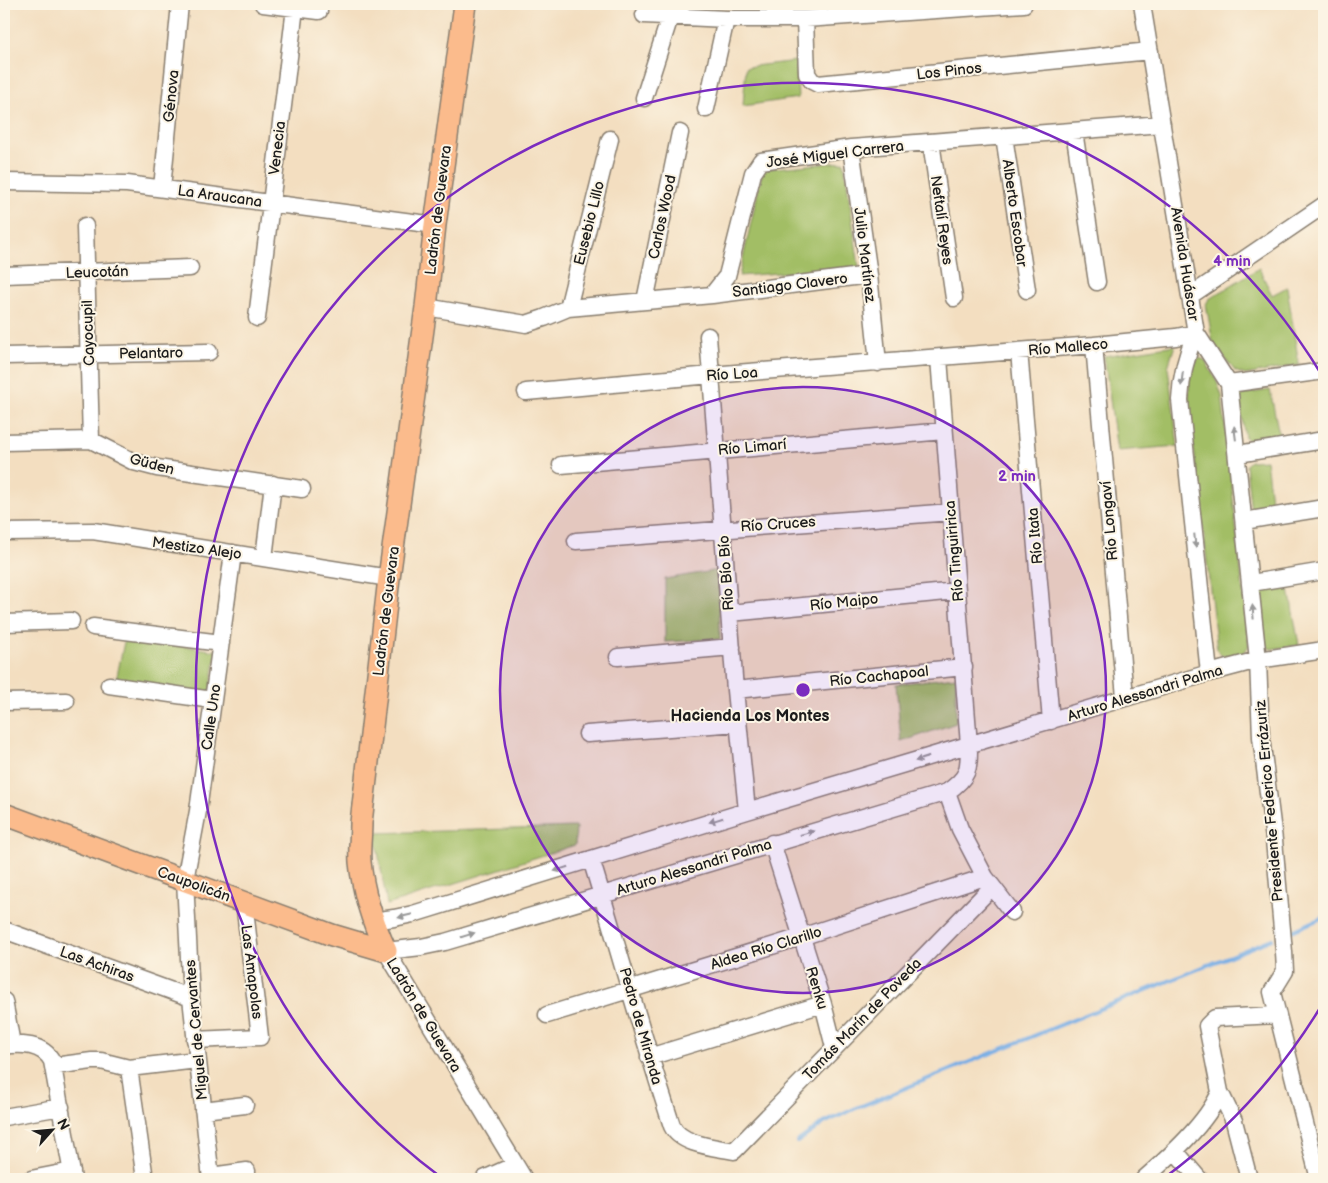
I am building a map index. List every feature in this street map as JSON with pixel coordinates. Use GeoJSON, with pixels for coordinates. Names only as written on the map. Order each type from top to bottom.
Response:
{"type":"FeatureCollection","features":[{"type":"Feature","properties":{"kind":"main road","name":"Ladrón de Guevara"},"geometry":{"type":"LineString","coordinates":[[386,951],[370,912],[360,862],[361,823],[389,578],[426,307],[434,225],[465,4]]}},
{"type":"Feature","properties":{"kind":"main road","name":"Caupolicán"},"geometry":{"type":"LineString","coordinates":[[4,814],[332,935],[386,951]]}},
{"type":"Feature","properties":{"kind":"main road"},"geometry":{"type":"LineString","coordinates":[[332,935],[350,930],[358,925],[370,912]]}},
{"type":"Feature","properties":{"kind":"street","name":"Génova"},"geometry":{"type":"LineString","coordinates":[[162,188],[180,4]]}},
{"type":"Feature","properties":{"kind":"street"},"geometry":{"type":"LineString","coordinates":[[263,4],[319,11]]}},
{"type":"Feature","properties":{"kind":"street"},"geometry":{"type":"LineString","coordinates":[[644,14],[726,19],[805,19],[1024,4]]}},
{"type":"Feature","properties":{"kind":"street","name":"Avenida Huáscar"},"geometry":{"type":"LineString","coordinates":[[1142,4],[1196,333],[1188,349],[1183,370],[1180,400],[1209,673]]}},
{"type":"Feature","properties":{"kind":"street","name":"Venecia"},"geometry":{"type":"LineString","coordinates":[[257,318],[295,8]]}},
{"type":"Feature","properties":{"kind":"street"},"geometry":{"type":"LineString","coordinates":[[644,98],[670,17]]}},
{"type":"Feature","properties":{"kind":"street"},"geometry":{"type":"LineString","coordinates":[[706,109],[726,19]]}},
{"type":"Feature","properties":{"kind":"street","name":"Los Pinos"},"geometry":{"type":"LineString","coordinates":[[805,19],[807,74],[812,81],[818,84],[1150,52]]}},
{"type":"Feature","properties":{"kind":"street","name":"José Miguel Carrera"},"geometry":{"type":"LineString","coordinates":[[712,295],[727,276],[753,173],[760,161],[851,148],[1162,124]]}},
{"type":"Feature","properties":{"kind":"street"},"geometry":{"type":"LineString","coordinates":[[1074,131],[1097,282]]}},
{"type":"Feature","properties":{"kind":"street","name":"Carlos Wood"},"geometry":{"type":"LineString","coordinates":[[645,301],[680,133]]}},
{"type":"Feature","properties":{"kind":"street","name":"Alberto Escobar"},"geometry":{"type":"LineString","coordinates":[[1004,136],[1027,290]]}},
{"type":"Feature","properties":{"kind":"street","name":"Eusebio Lillo"},"geometry":{"type":"LineString","coordinates":[[568,308],[610,139]]}},
{"type":"Feature","properties":{"kind":"street","name":"Neftalí Reyes"},"geometry":{"type":"LineString","coordinates":[[931,142],[954,298]]}},
{"type":"Feature","properties":{"kind":"street","name":"Julio Martínez"},"geometry":{"type":"LineString","coordinates":[[851,148],[869,275],[878,363]]}},
{"type":"Feature","properties":{"kind":"street","name":"La Araucana"},"geometry":{"type":"LineString","coordinates":[[4,182],[110,184],[162,188],[434,225]]}},
{"type":"Feature","properties":{"kind":"street"},"geometry":{"type":"LineString","coordinates":[[1190,296],[1324,205]]}},
{"type":"Feature","properties":{"kind":"street","name":"Cayocupil"},"geometry":{"type":"LineString","coordinates":[[85,226],[91,440]]}},
{"type":"Feature","properties":{"kind":"street","name":"Leucotán"},"geometry":{"type":"LineString","coordinates":[[4,275],[190,268]]}},
{"type":"Feature","properties":{"kind":"street","name":"Santiago Clavero"},"geometry":{"type":"LineString","coordinates":[[712,295],[869,275]]}},
{"type":"Feature","properties":{"kind":"street"},"geometry":{"type":"LineString","coordinates":[[426,307],[526,324],[568,308],[712,295]]}},
{"type":"Feature","properties":{"kind":"street","name":"Río Malleco"},"geometry":{"type":"LineString","coordinates":[[939,358],[1094,345],[1176,337],[1196,333]]}},
{"type":"Feature","properties":{"kind":"street","name":"Presidente Federico Errázuriz"},"geometry":{"type":"LineString","coordinates":[[1196,333],[1229,384],[1251,583],[1258,660],[1261,737],[1274,840],[1285,971],[1272,992],[1319,1179]]}},
{"type":"Feature","properties":{"kind":"street","name":"Río Bío Bío"},"geometry":{"type":"LineString","coordinates":[[708,336],[735,690],[747,811]]}},
{"type":"Feature","properties":{"kind":"street","name":"Río Longaví"},"geometry":{"type":"LineString","coordinates":[[1094,345],[1125,697]]}},
{"type":"Feature","properties":{"kind":"street","name":"Río Itata"},"geometry":{"type":"LineString","coordinates":[[1019,351],[1051,721]]}},
{"type":"Feature","properties":{"kind":"street","name":"Pelantaro"},"geometry":{"type":"LineString","coordinates":[[4,356],[208,352]]}},
{"type":"Feature","properties":{"kind":"street","name":"Río Loa"},"geometry":{"type":"LineString","coordinates":[[526,392],[711,375],[939,358]]}},
{"type":"Feature","properties":{"kind":"street","name":"Río Tinguiririca"},"geometry":{"type":"LineString","coordinates":[[939,358],[969,745]]}},
{"type":"Feature","properties":{"kind":"street"},"geometry":{"type":"LineString","coordinates":[[1229,384],[1324,371]]}},
{"type":"Feature","properties":{"kind":"street","name":"Río Limarí"},"geometry":{"type":"LineString","coordinates":[[560,465],[944,431]]}},
{"type":"Feature","properties":{"kind":"street","name":"Güden"},"geometry":{"type":"LineString","coordinates":[[4,442],[91,440],[134,462],[157,468],[302,489]]}},
{"type":"Feature","properties":{"kind":"street"},"geometry":{"type":"LineString","coordinates":[[1238,454],[1324,440]]}},
{"type":"Feature","properties":{"kind":"street"},"geometry":{"type":"LineString","coordinates":[[264,558],[274,484]]}},
{"type":"Feature","properties":{"kind":"street"},"geometry":{"type":"LineString","coordinates":[[1244,520],[1324,508]]}},
{"type":"Feature","properties":{"kind":"street","name":"Río Cruces"},"geometry":{"type":"LineString","coordinates":[[576,540],[951,512]]}},
{"type":"Feature","properties":{"kind":"street","name":"Mestizo Alejo"},"geometry":{"type":"LineString","coordinates":[[4,532],[93,531],[145,541],[389,578]]}},
{"type":"Feature","properties":{"kind":"street","name":"Calle Uno"},"geometry":{"type":"LineString","coordinates":[[184,880],[198,811],[233,553]]}},
{"type":"Feature","properties":{"kind":"street"},"geometry":{"type":"LineString","coordinates":[[1251,583],[1324,571]]}},
{"type":"Feature","properties":{"kind":"street","name":"Río Maipo"},"geometry":{"type":"LineString","coordinates":[[730,613],[958,591]]}},
{"type":"Feature","properties":{"kind":"street"},"geometry":{"type":"LineString","coordinates":[[4,623],[71,621]]}},
{"type":"Feature","properties":{"kind":"street"},"geometry":{"type":"LineString","coordinates":[[93,627],[221,643]]}},
{"type":"Feature","properties":{"kind":"street"},"geometry":{"type":"LineString","coordinates":[[618,657],[732,647]]}},
{"type":"Feature","properties":{"kind":"street","name":"Arturo Alessandri Palma"},"geometry":{"type":"LineString","coordinates":[[370,912],[394,918],[413,914],[1125,697],[1258,660],[1324,650]]}},
{"type":"Feature","properties":{"kind":"street","name":"Río Cachapoal"},"geometry":{"type":"LineString","coordinates":[[735,690],[964,667]]}},
{"type":"Feature","properties":{"kind":"street"},"geometry":{"type":"LineString","coordinates":[[109,685],[212,700]]}},
{"type":"Feature","properties":{"kind":"street"},"geometry":{"type":"LineString","coordinates":[[4,702],[66,701]]}},
{"type":"Feature","properties":{"kind":"street"},"geometry":{"type":"LineString","coordinates":[[587,734],[738,722]]}},
{"type":"Feature","properties":{"kind":"street","name":"Arturo Alessandri Palma"},"geometry":{"type":"LineString","coordinates":[[386,951],[445,942],[947,792],[966,776],[969,767],[969,745]]}},
{"type":"Feature","properties":{"kind":"street"},"geometry":{"type":"LineString","coordinates":[[947,792],[960,829],[988,882],[1012,912]]}},
{"type":"Feature","properties":{"kind":"street","name":"Renku"},"geometry":{"type":"LineString","coordinates":[[772,843],[834,1047]]}},
{"type":"Feature","properties":{"kind":"street","name":"Pedro de Miranda"},"geometry":{"type":"LineString","coordinates":[[591,859],[631,989],[649,1056],[674,1132],[684,1139],[734,1151]]}},
{"type":"Feature","properties":{"kind":"street","name":"Miguel de Cervantes"},"geometry":{"type":"LineString","coordinates":[[184,880],[191,998],[211,1177]]}},
{"type":"Feature","properties":{"kind":"street","name":"Aldea Río Clarillo"},"geometry":{"type":"LineString","coordinates":[[547,1015],[988,882]]}},
{"type":"Feature","properties":{"kind":"street","name":"Tomás Marín de Poveda"},"geometry":{"type":"LineString","coordinates":[[734,1151],[988,882]]}},
{"type":"Feature","properties":{"kind":"street","name":"Las Amapolas"},"geometry":{"type":"LineString","coordinates":[[195,1040],[260,1037],[244,902]]}},
{"type":"Feature","properties":{"kind":"street","name":"Las Achiras"},"geometry":{"type":"LineString","coordinates":[[4,930],[191,998]]}},
{"type":"Feature","properties":{"kind":"street","name":"Ladrón de Guevara"},"geometry":{"type":"LineString","coordinates":[[386,951],[524,1179]]}},
{"type":"Feature","properties":{"kind":"street"},"geometry":{"type":"LineString","coordinates":[[4,1001],[8,1045],[40,1048],[49,1055],[54,1066],[73,1175],[31,1179]]}},
{"type":"Feature","properties":{"kind":"street"},"geometry":{"type":"LineString","coordinates":[[649,1056],[822,1004]]}},
{"type":"Feature","properties":{"kind":"street"},"geometry":{"type":"LineString","coordinates":[[1250,1179],[1234,1121],[1220,1092],[1207,1026],[1215,1018],[1277,1015]]}},
{"type":"Feature","properties":{"kind":"street"},"geometry":{"type":"LineString","coordinates":[[54,1066],[101,1061],[130,1068],[197,1060]]}},
{"type":"Feature","properties":{"kind":"street"},"geometry":{"type":"LineString","coordinates":[[130,1068],[145,1179]]}},
{"type":"Feature","properties":{"kind":"street"},"geometry":{"type":"LineString","coordinates":[[1144,1179],[1175,1151],[1212,1107],[1220,1092]]}},
{"type":"Feature","properties":{"kind":"street"},"geometry":{"type":"LineString","coordinates":[[203,1110],[245,1105]]}},
{"type":"Feature","properties":{"kind":"street"},"geometry":{"type":"LineString","coordinates":[[4,1117],[61,1107]]}},
{"type":"Feature","properties":{"kind":"street"},"geometry":{"type":"LineString","coordinates":[[1175,1151],[1199,1179]]}},
{"type":"Feature","properties":{"kind":"street"},"geometry":{"type":"LineString","coordinates":[[484,1179],[515,1165]]}},
{"type":"Feature","properties":{"kind":"street"},"geometry":{"type":"LineString","coordinates":[[211,1177],[247,1171]]}},
{"type":"Feature","properties":{"kind":"green space"},"geometry":{"type":"Polygon","coordinates":[[[796,61],[798,98],[743,106],[746,67],[796,61]]]}},
{"type":"Feature","properties":{"kind":"green space"},"geometry":{"type":"Polygon","coordinates":[[[844,162],[859,267],[739,276],[763,169],[844,162]]]}},
{"type":"Feature","properties":{"kind":"green space"},"geometry":{"type":"Polygon","coordinates":[[[1259,268],[1272,295],[1287,287],[1299,365],[1245,375],[1235,371],[1213,343],[1206,304],[1209,299],[1259,268]]]}},
{"type":"Feature","properties":{"kind":"green space"},"geometry":{"type":"Polygon","coordinates":[[[1175,345],[1168,367],[1178,446],[1117,451],[1104,356],[1175,345]]]}},
{"type":"Feature","properties":{"kind":"green space"},"geometry":{"type":"Polygon","coordinates":[[[1199,358],[1205,360],[1222,396],[1249,646],[1242,654],[1222,656],[1217,650],[1189,406],[1189,387],[1192,369],[1199,358]]]}},
{"type":"Feature","properties":{"kind":"green space"},"geometry":{"type":"Polygon","coordinates":[[[1270,390],[1280,439],[1252,443],[1245,437],[1239,399],[1243,394],[1270,390]]]}},
{"type":"Feature","properties":{"kind":"green space"},"geometry":{"type":"Polygon","coordinates":[[[1266,460],[1272,508],[1251,512],[1246,465],[1250,461],[1266,460]]]}},
{"type":"Feature","properties":{"kind":"green space"},"geometry":{"type":"Polygon","coordinates":[[[719,570],[720,639],[665,642],[665,579],[719,570]]]}},
{"type":"Feature","properties":{"kind":"green space"},"geometry":{"type":"Polygon","coordinates":[[[1288,584],[1299,645],[1271,649],[1266,646],[1259,596],[1262,590],[1288,584]]]}},
{"type":"Feature","properties":{"kind":"green space"},"geometry":{"type":"Polygon","coordinates":[[[125,637],[217,651],[209,696],[116,681],[125,637]]]}},
{"type":"Feature","properties":{"kind":"green space"},"geometry":{"type":"Polygon","coordinates":[[[956,677],[956,723],[901,742],[896,684],[956,677]]]}},
{"type":"Feature","properties":{"kind":"green space"},"geometry":{"type":"Polygon","coordinates":[[[576,827],[575,845],[387,905],[375,833],[576,827]]]}},
{"type":"Feature","properties":{"kind":"waterway"},"geometry":{"type":"LineString","coordinates":[[1292,931],[1324,917]]}},
{"type":"Feature","properties":{"kind":"waterway"},"geometry":{"type":"LineString","coordinates":[[797,1142],[824,1123],[854,1109],[1272,939]]}},
{"type":"Feature","properties":{"kind":"district","name":"Hacienda Los Montes"},"geometry":{"type":"Point","coordinates":[750,715]}}]}
